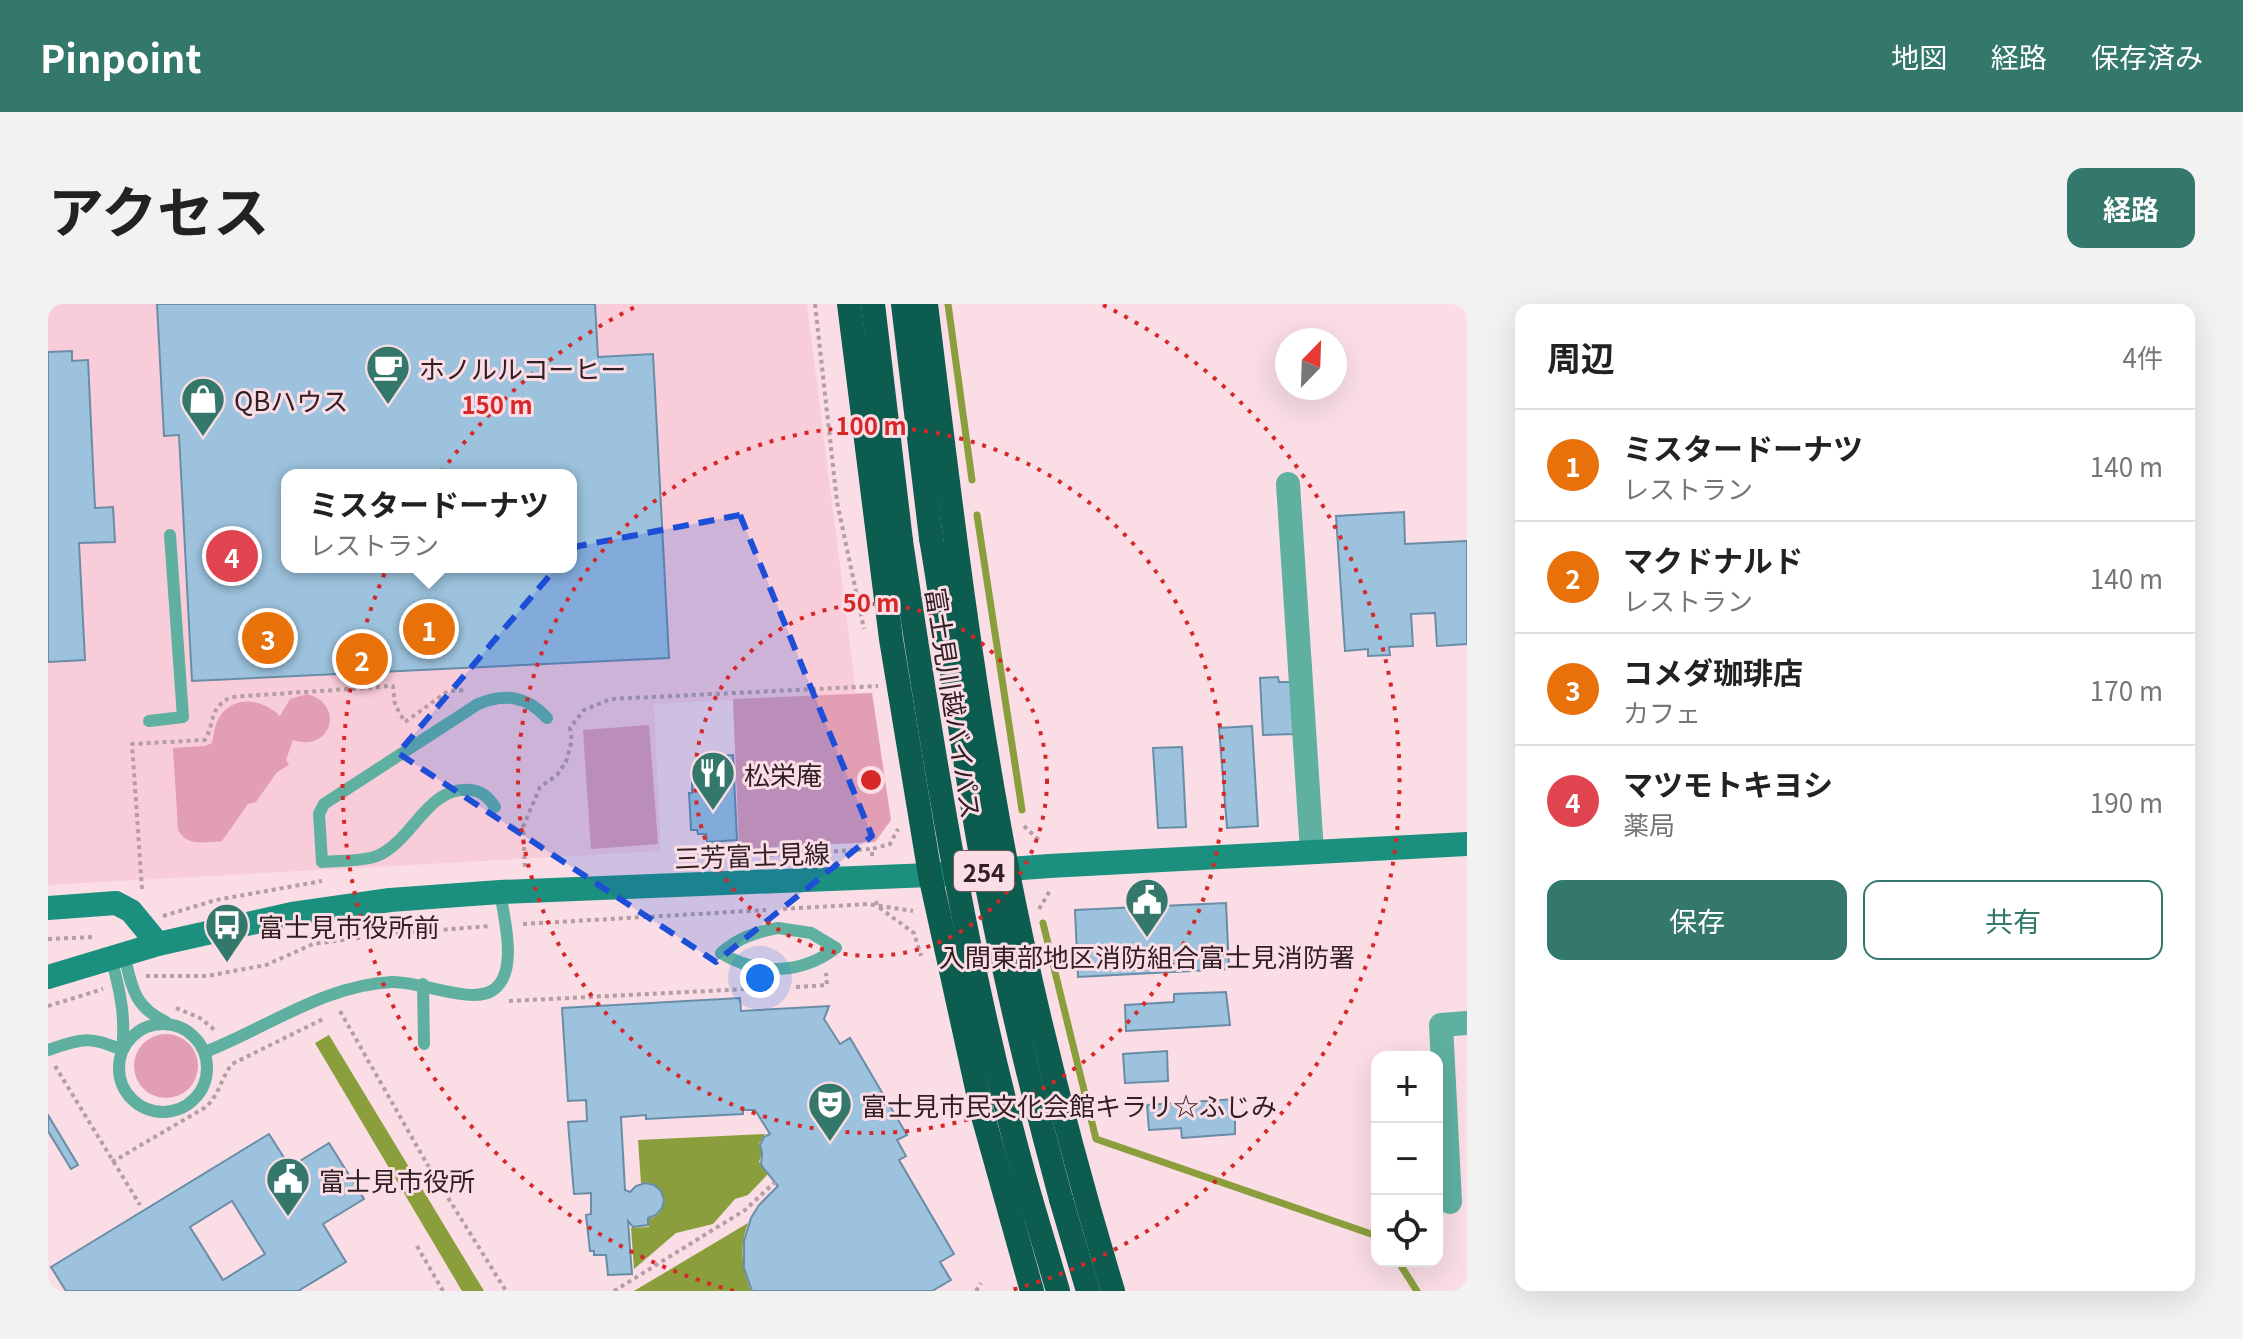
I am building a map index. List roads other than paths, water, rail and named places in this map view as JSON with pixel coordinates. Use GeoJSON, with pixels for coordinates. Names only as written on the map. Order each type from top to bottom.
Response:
{"type":"FeatureCollection","features":[{"type":"Feature","properties":{"kind":"highway","name":"254"},"geometry":{"type":"LineString","coordinates":[[849,304],[891,639],[930,875],[983,1116],[1032,1291]]}},
{"type":"Feature","properties":{"kind":"highway","name":"富士見川越バイパス"},"geometry":{"type":"LineString","coordinates":[[873,304],[901,541],[958,894],[991,1048],[1058,1291]]}},
{"type":"Feature","properties":{"kind":"highway","name":"富士見川越バイパス"},"geometry":{"type":"LineString","coordinates":[[903,304],[931,538],[960,731],[990,900],[1021,1043],[1088,1291]]}},
{"type":"Feature","properties":{"kind":"highway","name":"254"},"geometry":{"type":"LineString","coordinates":[[926,304],[951,514],[988,763],[1008,870],[1067,1133],[1113,1291]]}},
{"type":"Feature","properties":{"kind":"main road","name":"三芳富士見線"},"geometry":{"type":"LineString","coordinates":[[48,977],[158,944],[306,912],[390,900],[500,892],[930,875],[1467,844]]}},
{"type":"Feature","properties":{"kind":"main road"},"geometry":{"type":"LineString","coordinates":[[48,908],[116,903],[131,911],[158,944]]}},
{"type":"Feature","properties":{"kind":"street"},"geometry":{"type":"LineString","coordinates":[[1288,484],[1312,852]]}},
{"type":"Feature","properties":{"kind":"street"},"geometry":{"type":"LineString","coordinates":[[1450,1202],[1441,1025],[1467,1023]]}},
{"type":"Feature","properties":{"kind":"lane"},"geometry":{"type":"LineString","coordinates":[[149,721],[183,717],[170,535]]}},
{"type":"Feature","properties":{"kind":"lane"},"geometry":{"type":"LineString","coordinates":[[495,807],[488,797],[475,791],[458,790],[441,796],[390,848],[379,855],[322,862],[319,814],[324,804],[478,704],[502,697],[515,697],[528,701],[547,718]]}},
{"type":"Feature","properties":{"kind":"lane"},"geometry":{"type":"LineString","coordinates":[[205,1052],[335,992],[363,984],[423,984],[475,996],[495,990],[503,982],[508,965],[500,892]]}},
{"type":"Feature","properties":{"kind":"lane"},"geometry":{"type":"LineString","coordinates":[[778,928],[811,933],[836,948],[811,963],[780,970],[749,965],[721,953],[747,936],[778,928]]}},
{"type":"Feature","properties":{"kind":"lane"},"geometry":{"type":"LineString","coordinates":[[118,956],[125,982],[125,1027],[118,1064],[119,1078],[125,1092],[148,1110],[162,1113],[176,1111],[200,1094],[208,1066],[205,1052],[191,1032],[151,1015],[125,982]]}},
{"type":"Feature","properties":{"kind":"lane"},"geometry":{"type":"LineString","coordinates":[[423,984],[424,1044]]}},
{"type":"Feature","properties":{"kind":"lane"},"geometry":{"type":"LineString","coordinates":[[122,1050],[136,1032],[146,1026],[168,1023]]}},
{"type":"Feature","properties":{"kind":"lane"},"geometry":{"type":"LineString","coordinates":[[48,1050],[83,1038],[105,1042],[122,1050]]}},
{"type":"Feature","properties":{"kind":"waterway"},"geometry":{"type":"LineString","coordinates":[[948,304],[972,480]]}},
{"type":"Feature","properties":{"kind":"waterway"},"geometry":{"type":"LineString","coordinates":[[977,515],[1022,810]]}},
{"type":"Feature","properties":{"kind":"waterway"},"geometry":{"type":"LineString","coordinates":[[1043,923],[1096,1139],[1371,1234]]}},
{"type":"Feature","properties":{"kind":"waterway"},"geometry":{"type":"LineString","coordinates":[[1402,1267],[1417,1291]]}},
{"type":"Feature","properties":{"kind":"place","name":"ホノルルコーヒー"},"geometry":{"type":"Point","coordinates":[388,406]}},
{"type":"Feature","properties":{"kind":"place","name":"QBハウス"},"geometry":{"type":"Point","coordinates":[203,438]}},
{"type":"Feature","properties":{"kind":"place","name":"マツモトキヨシ"},"geometry":{"type":"Point","coordinates":[232,556]}},
{"type":"Feature","properties":{"kind":"place","name":"ミスタードーナツ"},"geometry":{"type":"Point","coordinates":[429,629]}},
{"type":"Feature","properties":{"kind":"place","name":"コメダ珈琲店"},"geometry":{"type":"Point","coordinates":[268,638]}},
{"type":"Feature","properties":{"kind":"place","name":"マクドナルド"},"geometry":{"type":"Point","coordinates":[362,659]}},
{"type":"Feature","properties":{"kind":"place","name":"松栄庵"},"geometry":{"type":"Point","coordinates":[713,812]}},
{"type":"Feature","properties":{"kind":"place","name":"入間東部地区消防組合富士見消防署"},"geometry":{"type":"Point","coordinates":[1147,939]}},
{"type":"Feature","properties":{"kind":"place","name":"富士見市役所前"},"geometry":{"type":"Point","coordinates":[227,964]}},
{"type":"Feature","properties":{"kind":"place","name":"富士見市民文化会館キラリ☆ふじみ"},"geometry":{"type":"Point","coordinates":[830,1143]}},
{"type":"Feature","properties":{"kind":"place","name":"富士見市役所"},"geometry":{"type":"Point","coordinates":[288,1218]}}]}
